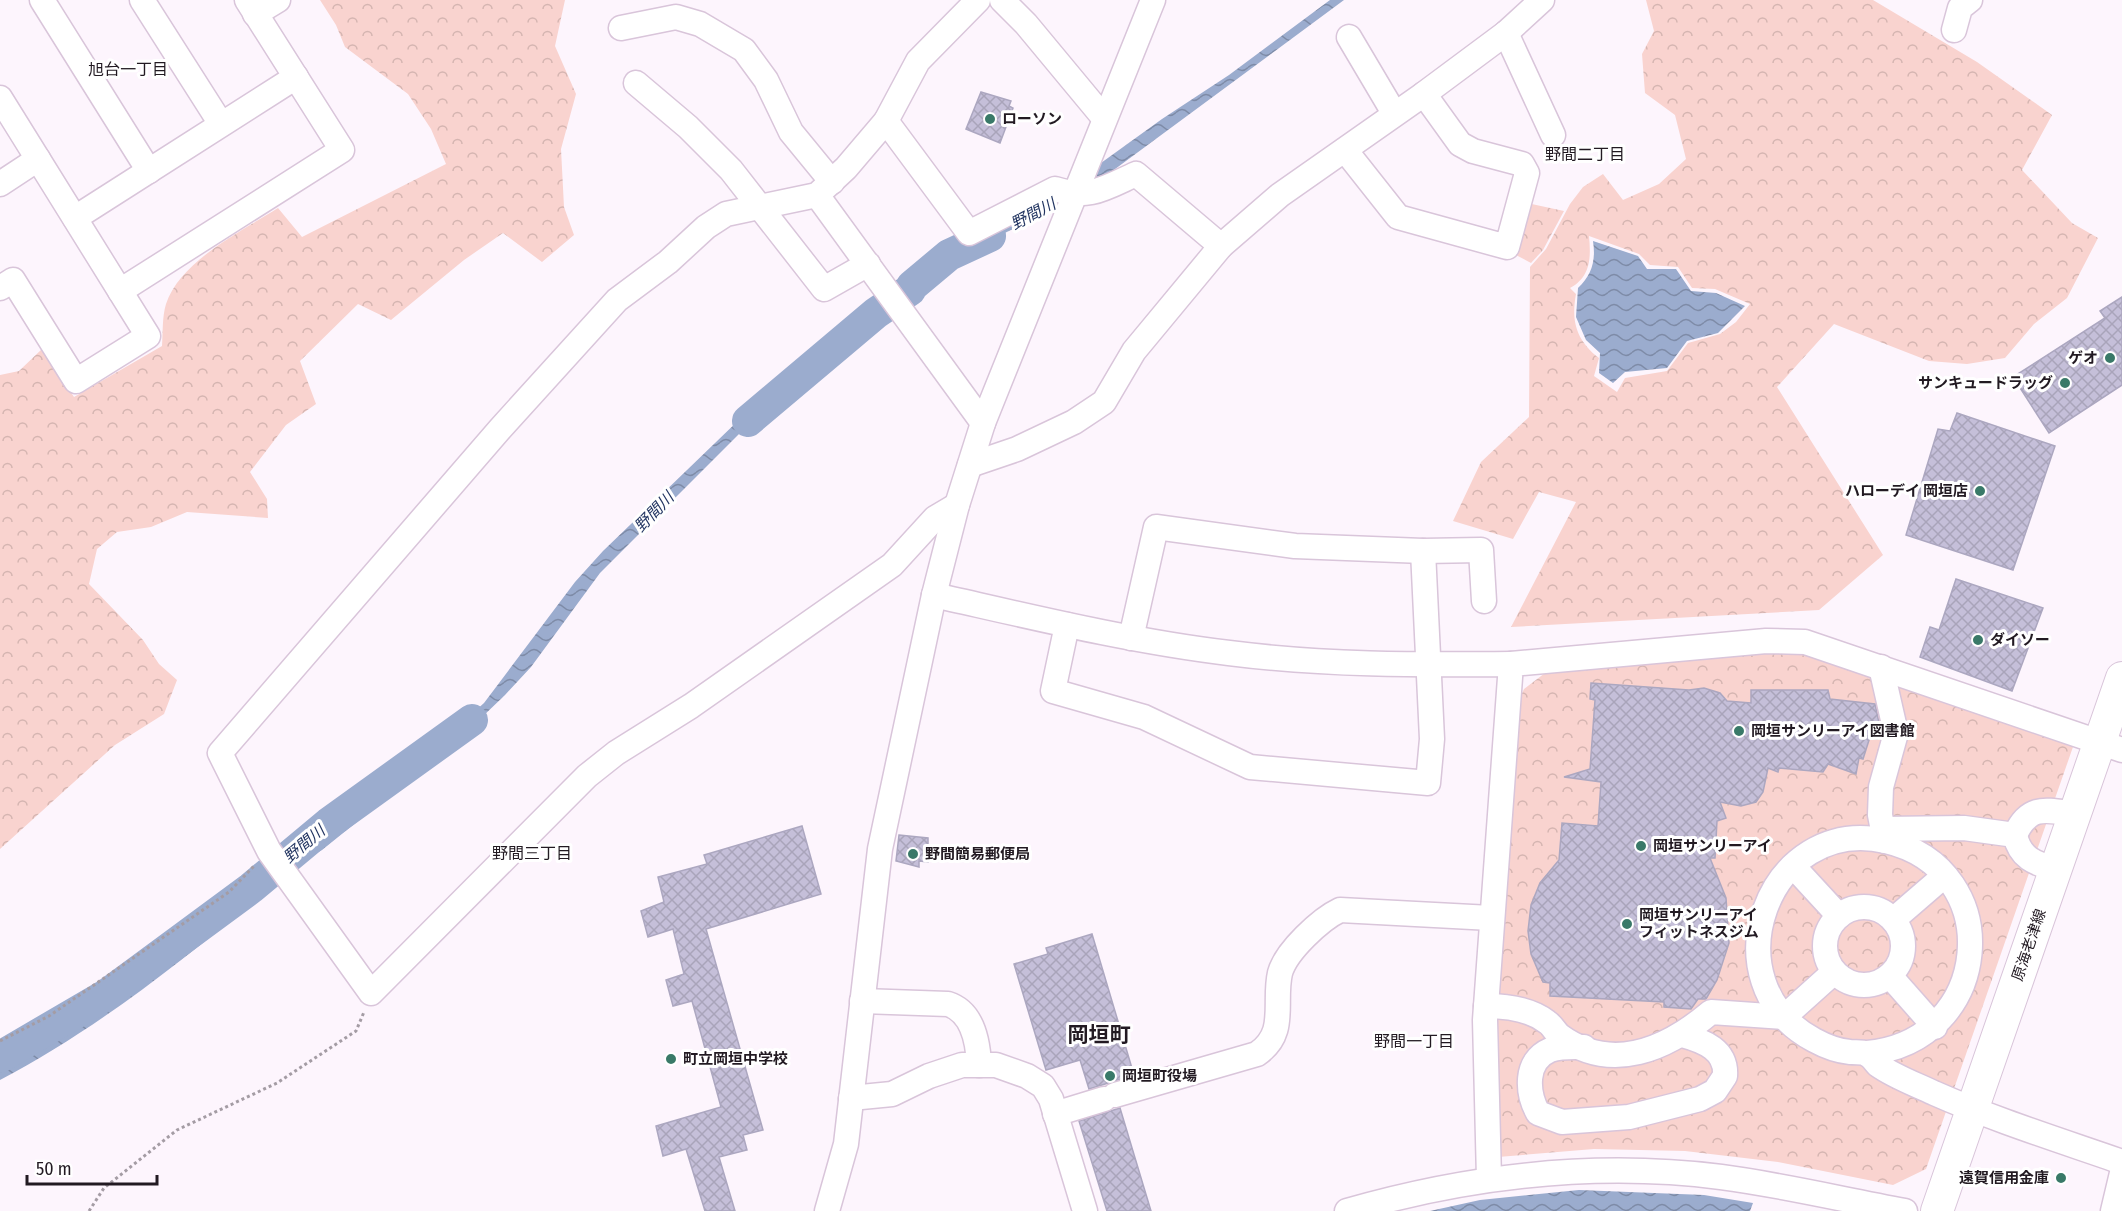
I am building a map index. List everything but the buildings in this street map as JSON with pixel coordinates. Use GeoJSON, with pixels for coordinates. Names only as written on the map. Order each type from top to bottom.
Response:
{"type":"FeatureCollection","features":[{"type":"Feature","properties":{"kind":"main road","name":"原海老津線"},"geometry":{"type":"LineString","coordinates":[[1937,1211],[2074,814],[2110,746],[2122,678]]}},
{"type":"Feature","properties":{"kind":"street"},"geometry":{"type":"LineString","coordinates":[[42,0],[149,171]]}},
{"type":"Feature","properties":{"kind":"street"},"geometry":{"type":"LineString","coordinates":[[142,0],[221,124]]}},
{"type":"Feature","properties":{"kind":"street"},"geometry":{"type":"LineString","coordinates":[[120,291],[342,150],[251,7],[278,0]]}},
{"type":"Feature","properties":{"kind":"street"},"geometry":{"type":"LineString","coordinates":[[957,506],[935,518],[892,565],[692,706],[616,753],[587,776],[371,993],[269,851],[220,753],[514,412],[617,300],[668,262],[706,226],[726,214],[824,188],[886,121],[918,62],[978,0]]}},
{"type":"Feature","properties":{"kind":"street"},"geometry":{"type":"LineString","coordinates":[[1002,0],[1026,24],[1104,118]]}},
{"type":"Feature","properties":{"kind":"street"},"geometry":{"type":"LineString","coordinates":[[827,1211],[846,1144],[880,849],[934,595],[957,506],[983,423],[1153,0]]}},
{"type":"Feature","properties":{"kind":"street"},"geometry":{"type":"LineString","coordinates":[[970,465],[1027,444],[1074,422],[1104,402],[1134,351],[1221,246],[1280,195],[1424,94],[1506,33],[1542,0]]}},
{"type":"Feature","properties":{"kind":"street"},"geometry":{"type":"LineString","coordinates":[[1954,30],[1960,8],[1970,0]]}},
{"type":"Feature","properties":{"kind":"street"},"geometry":{"type":"LineString","coordinates":[[621,28],[676,17],[700,24],[744,50],[766,80],[791,132],[868,264],[983,423]]}},
{"type":"Feature","properties":{"kind":"street"},"geometry":{"type":"LineString","coordinates":[[1506,33],[1553,135]]}},
{"type":"Feature","properties":{"kind":"street"},"geometry":{"type":"LineString","coordinates":[[1349,38],[1395,113]]}},
{"type":"Feature","properties":{"kind":"street"},"geometry":{"type":"LineString","coordinates":[[75,218],[296,77]]}},
{"type":"Feature","properties":{"kind":"street"},"geometry":{"type":"LineString","coordinates":[[636,83],[717,155],[824,289],[868,264]]}},
{"type":"Feature","properties":{"kind":"street"},"geometry":{"type":"LineString","coordinates":[[1345,150],[1398,217],[1507,247],[1527,173],[1522,164],[1473,151],[1460,144],[1424,94]]}},
{"type":"Feature","properties":{"kind":"street"},"geometry":{"type":"LineString","coordinates":[[0,98],[148,336],[76,381],[13,280],[0,288]]}},
{"type":"Feature","properties":{"kind":"street"},"geometry":{"type":"LineString","coordinates":[[886,121],[969,233],[1055,189],[1075,195],[1096,192],[1136,174],[1221,246]]}},
{"type":"Feature","properties":{"kind":"street"},"geometry":{"type":"LineString","coordinates":[[0,184],[38,159]]}},
{"type":"Feature","properties":{"kind":"street"},"geometry":{"type":"LineString","coordinates":[[1131,638],[1156,527],[1295,546],[1423,551],[1481,550],[1484,601]]}},
{"type":"Feature","properties":{"kind":"street"},"geometry":{"type":"LineString","coordinates":[[1067,625],[1053,691],[1144,717],[1250,767],[1428,783],[1432,739],[1423,551]]}},
{"type":"Feature","properties":{"kind":"street"},"geometry":{"type":"LineString","coordinates":[[934,595],[1131,638],[1239,654],[1339,663],[1511,664],[1766,641],[1805,642],[2110,746]]}},
{"type":"Feature","properties":{"kind":"street"},"geometry":{"type":"LineString","coordinates":[[1489,1179],[1486,1006],[1511,664]]}},
{"type":"Feature","properties":{"kind":"street"},"geometry":{"type":"LineString","coordinates":[[1881,667],[1896,733],[1881,787],[1880,815],[1884,835]]}},
{"type":"Feature","properties":{"kind":"street"},"geometry":{"type":"LineString","coordinates":[[2055,869],[2028,859],[2018,847],[2015,835],[2021,823],[2033,812],[2047,810],[2074,814]]}},
{"type":"Feature","properties":{"kind":"street"},"geometry":{"type":"LineString","coordinates":[[1884,835],[1917,853],[1944,876],[1954,889],[1968,920],[1971,953],[1968,970],[1960,993],[1935,1027],[1896,1048],[1867,1053],[1830,1048],[1798,1030],[1784,1017],[1763,981],[1757,939],[1768,899],[1793,866],[1820,848],[1836,842],[1884,835],[1964,828],[2015,835]]}},
{"type":"Feature","properties":{"kind":"street"},"geometry":{"type":"LineString","coordinates":[[1793,866],[1839,916]]}},
{"type":"Feature","properties":{"kind":"street"},"geometry":{"type":"LineString","coordinates":[[1893,920],[1944,876]]}},
{"type":"Feature","properties":{"kind":"street"},"geometry":{"type":"LineString","coordinates":[[1867,907],[1886,914],[1893,920],[1903,939],[1903,949],[1901,959],[1890,976],[1881,982],[1861,986],[1842,979],[1834,972],[1828,961],[1826,943],[1831,925],[1839,916],[1857,908],[1867,907]]}},
{"type":"Feature","properties":{"kind":"street"},"geometry":{"type":"LineString","coordinates":[[1055,1114],[1257,1054],[1269,1046],[1277,1019],[1280,973],[1289,955],[1326,916],[1341,910],[1491,918]]}},
{"type":"Feature","properties":{"kind":"street"},"geometry":{"type":"LineString","coordinates":[[1486,1006],[1517,1008],[1549,1022],[1558,1035],[1585,1047],[1610,1055],[1629,1055],[1666,1044],[1682,1035],[1711,1012],[1784,1017],[1834,972]]}},
{"type":"Feature","properties":{"kind":"street"},"geometry":{"type":"LineString","coordinates":[[1890,976],[1935,1027]]}},
{"type":"Feature","properties":{"kind":"street"},"geometry":{"type":"LineString","coordinates":[[861,1001],[948,1004],[959,1007],[971,1023],[979,1065]]}},
{"type":"Feature","properties":{"kind":"street"},"geometry":{"type":"LineString","coordinates":[[1585,1047],[1549,1050],[1534,1064],[1529,1090],[1538,1113],[1562,1122],[1600,1120],[1629,1117],[1708,1096],[1725,1076],[1723,1060],[1714,1048],[1701,1040],[1682,1035]]}},
{"type":"Feature","properties":{"kind":"street"},"geometry":{"type":"LineString","coordinates":[[1867,1053],[1877,1064],[1893,1073],[1972,1110],[2122,1162]]}},
{"type":"Feature","properties":{"kind":"street"},"geometry":{"type":"LineString","coordinates":[[851,1098],[892,1094],[928,1076],[962,1065],[996,1065],[1027,1076],[1043,1086],[1051,1099],[1084,1211]]}},
{"type":"Feature","properties":{"kind":"street"},"geometry":{"type":"LineString","coordinates":[[1347,1211],[1433,1189],[1489,1179],[1593,1170],[1700,1175],[1905,1211]]}},
{"type":"Feature","properties":{"kind":"street"},"geometry":{"type":"LineString","coordinates":[[2113,1211],[2122,1173]]}},
{"type":"Feature","properties":{"kind":"path"},"geometry":{"type":"LineString","coordinates":[[0,1041],[49,1016],[229,892],[269,851]]}},
{"type":"Feature","properties":{"kind":"path"},"geometry":{"type":"LineString","coordinates":[[89,1211],[104,1188],[177,1130],[277,1083],[356,1031],[371,993]]}},
{"type":"Feature","properties":{"kind":"green space"},"geometry":{"type":"Polygon","coordinates":[[[320,0],[565,0],[555,46],[576,94],[561,149],[564,207],[574,235],[542,262],[503,233],[464,260],[391,320],[358,304],[300,361],[316,404],[286,425],[250,472],[267,499],[268,518],[187,512],[151,527],[117,532],[97,549],[89,584],[143,640],[159,664],[177,680],[164,714],[115,745],[0,849],[0,375],[19,371],[42,349],[74,397],[162,346],[165,309],[173,288],[198,261],[230,237],[278,208],[302,237],[446,164],[431,129],[408,94],[345,47],[336,25],[320,0]]]}},
{"type":"Feature","properties":{"kind":"green space"},"geometry":{"type":"Polygon","coordinates":[[[1646,0],[1873,0],[1977,62],[2052,115],[2022,170],[2072,223],[2098,238],[2067,298],[2034,324],[2005,358],[1967,364],[1929,361],[1834,324],[1777,387],[1883,555],[1819,610],[1511,627],[1576,502],[1539,492],[1513,539],[1453,521],[1481,462],[1529,417],[1530,267],[1546,249],[1570,204],[1583,187],[1603,174],[1623,200],[1659,184],[1686,159],[1675,115],[1645,93],[1642,54],[1654,31],[1646,0]],[[1589,236],[1590,251],[1586,272],[1570,288],[1576,294],[1574,313],[1580,337],[1599,358],[1594,376],[1617,392],[1625,378],[1667,371],[1688,343],[1720,334],[1736,322],[1750,304],[1715,289],[1692,288],[1678,267],[1650,265],[1639,254],[1589,236]]]}},
{"type":"Feature","properties":{"kind":"green space"},"geometry":{"type":"Polygon","coordinates":[[[1527,203],[1564,211],[1543,250],[1531,263],[1514,254],[1527,203]]]}},
{"type":"Feature","properties":{"kind":"green space"},"geometry":{"type":"Polygon","coordinates":[[[1765,652],[1808,654],[2074,744],[1926,1169],[1893,1185],[1778,1162],[1685,1151],[1594,1149],[1498,1157],[1494,1036],[1518,702],[1524,689],[1545,673],[1765,652]]]}},
{"type":"Feature","properties":{"kind":"water","name":"野間川"},"geometry":{"type":"Polygon","coordinates":[[[1330,0],[1344,0],[1107,175],[1052,210],[968,251],[939,269],[887,311],[841,340],[794,379],[600,573],[531,667],[455,743],[322,850],[300,862],[156,979],[80,1033],[0,1080],[0,1070],[56,1036],[137,980],[212,923],[265,876],[418,763],[484,703],[575,582],[603,551],[796,365],[932,266],[1051,199],[1162,119],[1229,75],[1330,0]]]}},
{"type":"Feature","properties":{"kind":"water"},"geometry":{"type":"Polygon","coordinates":[[[1593,241],[1638,256],[1647,269],[1676,269],[1691,291],[1716,293],[1745,306],[1718,333],[1687,341],[1667,368],[1625,372],[1613,383],[1599,373],[1600,353],[1586,340],[1576,317],[1578,288],[1590,272],[1594,255],[1593,241]]]}},
{"type":"Feature","properties":{"kind":"water"},"geometry":{"type":"Polygon","coordinates":[[[1579,1190],[1704,1195],[1753,1203],[1750,1211],[1430,1211],[1480,1200],[1579,1190]]]}},
{"type":"Feature","properties":{"kind":"waterway","name":"野間川"},"geometry":{"type":"LineString","coordinates":[[748,421],[876,313],[910,290],[949,255],[990,236]]}},
{"type":"Feature","properties":{"kind":"waterway","name":"野間川"},"geometry":{"type":"LineString","coordinates":[[0,1057],[106,995],[251,888],[329,823],[472,720]]}},
{"type":"Feature","properties":{"kind":"place","name":"ローソン"},"geometry":{"type":"Point","coordinates":[990,119]}},
{"type":"Feature","properties":{"kind":"place","name":"ゲオ"},"geometry":{"type":"Point","coordinates":[2110,358]}},
{"type":"Feature","properties":{"kind":"place","name":"サンキュードラッグ"},"geometry":{"type":"Point","coordinates":[2065,383]}},
{"type":"Feature","properties":{"kind":"place","name":"ハローデイ 岡垣店"},"geometry":{"type":"Point","coordinates":[1980,491]}},
{"type":"Feature","properties":{"kind":"place","name":"ダイソー"},"geometry":{"type":"Point","coordinates":[1978,640]}},
{"type":"Feature","properties":{"kind":"place","name":"岡垣サンリーアイ図書館"},"geometry":{"type":"Point","coordinates":[1739,731]}},
{"type":"Feature","properties":{"kind":"place","name":"岡垣サンリーアイ"},"geometry":{"type":"Point","coordinates":[1641,846]}},
{"type":"Feature","properties":{"kind":"place","name":"野間簡易郵便局"},"geometry":{"type":"Point","coordinates":[913,854]}},
{"type":"Feature","properties":{"kind":"place","name":"岡垣サンリーアイ フィットネスジム"},"geometry":{"type":"Point","coordinates":[1627,924]}},
{"type":"Feature","properties":{"kind":"place","name":"町立岡垣中学校"},"geometry":{"type":"Point","coordinates":[671,1059]}},
{"type":"Feature","properties":{"kind":"place","name":"岡垣町役場"},"geometry":{"type":"Point","coordinates":[1110,1076]}},
{"type":"Feature","properties":{"kind":"place","name":"遠賀信用金庫"},"geometry":{"type":"Point","coordinates":[2061,1178]}},
{"type":"Feature","properties":{"kind":"district","name":"旭台一丁目"},"geometry":{"type":"Point","coordinates":[128,69]}},
{"type":"Feature","properties":{"kind":"district","name":"野間二丁目"},"geometry":{"type":"Point","coordinates":[1585,154]}},
{"type":"Feature","properties":{"kind":"district","name":"野間三丁目"},"geometry":{"type":"Point","coordinates":[532,853]}},
{"type":"Feature","properties":{"kind":"district","name":"岡垣町"},"geometry":{"type":"Point","coordinates":[1099,1035]}},
{"type":"Feature","properties":{"kind":"district","name":"野間一丁目"},"geometry":{"type":"Point","coordinates":[1414,1041]}}]}
